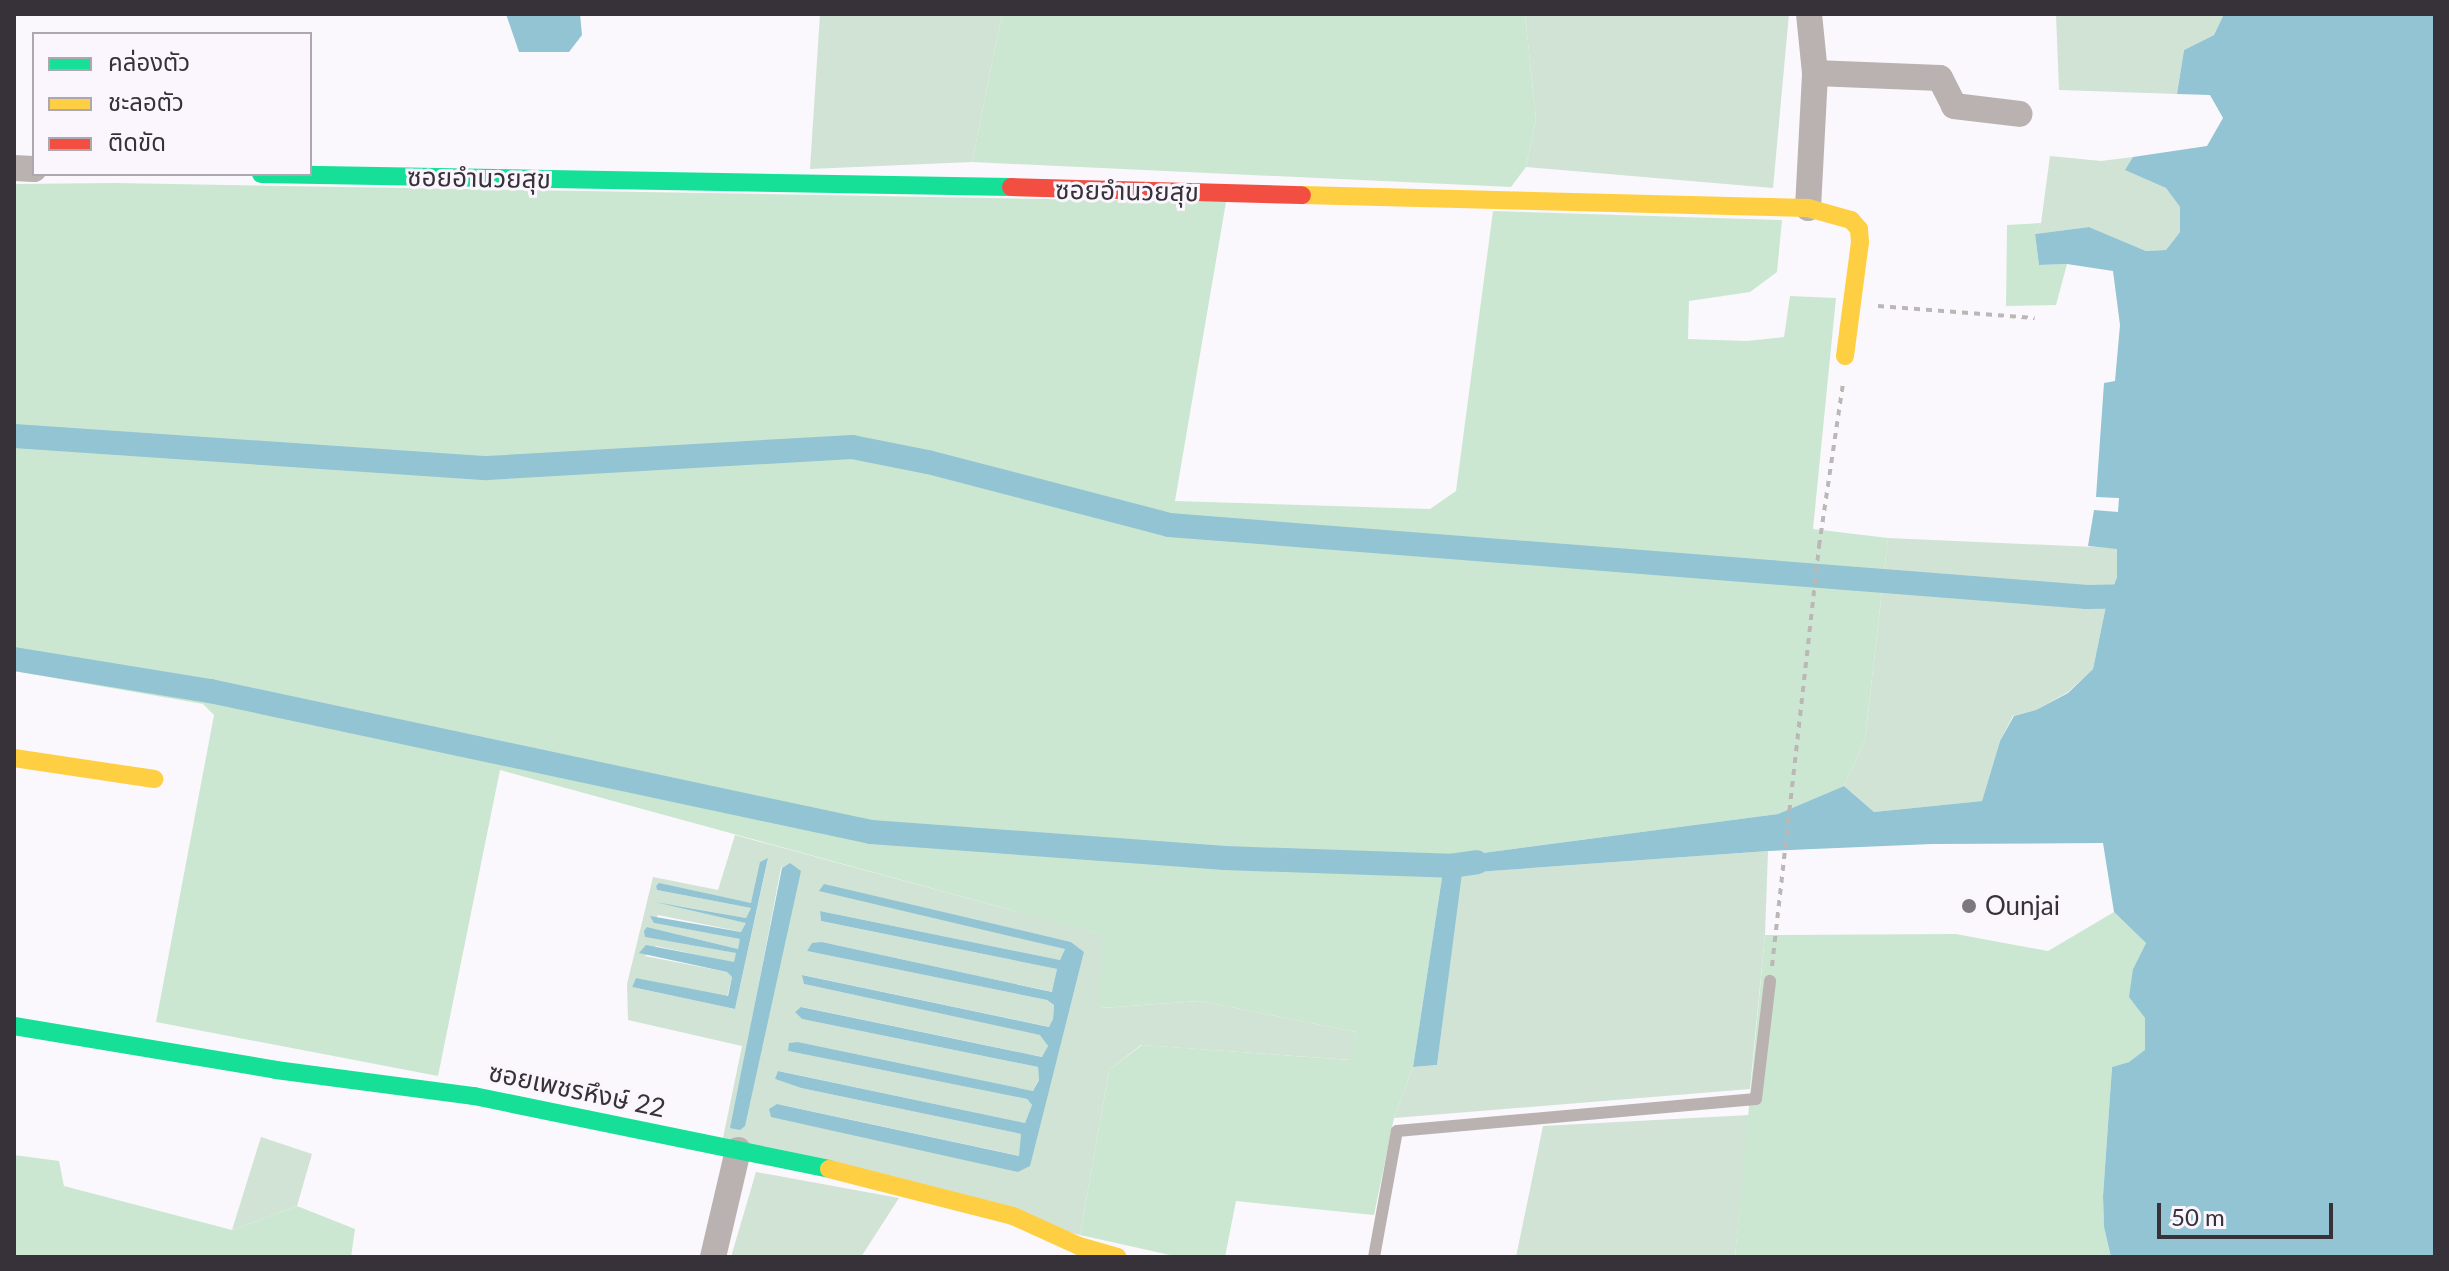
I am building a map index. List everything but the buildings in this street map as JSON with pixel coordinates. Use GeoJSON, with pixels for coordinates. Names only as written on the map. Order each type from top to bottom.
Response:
{"type":"FeatureCollection","features":[{"type":"Feature","properties":{"kind":"street"},"geometry":{"type":"LineString","coordinates":[[1808,208],[1815,73],[1809,14]]}},
{"type":"Feature","properties":{"kind":"street"},"geometry":{"type":"LineString","coordinates":[[1815,73],[1940,78],[1954,106],[2020,114]]}},
{"type":"Feature","properties":{"kind":"street","name":"ซอยอำนวยสุข"},"geometry":{"type":"LineString","coordinates":[[312,175],[993,187],[1808,208],[1851,220],[1859,229],[1860,242],[1845,356]]}},
{"type":"Feature","properties":{"kind":"street"},"geometry":{"type":"LineString","coordinates":[[14,758],[154,779]]}},
{"type":"Feature","properties":{"kind":"street","name":"ซอยเพชรหึงษ์ 22"},"geometry":{"type":"LineString","coordinates":[[14,1026],[276,1070],[474,1096],[738,1150],[857,1175],[1013,1216],[1079,1246],[1117,1257]]}},
{"type":"Feature","properties":{"kind":"street"},"geometry":{"type":"LineString","coordinates":[[713,1257],[738,1150]]}},
{"type":"Feature","properties":{"kind":"lane"},"geometry":{"type":"LineString","coordinates":[[1374,1257],[1397,1131],[1756,1099],[1770,981]]}},
{"type":"Feature","properties":{"kind":"path"},"geometry":{"type":"LineString","coordinates":[[1852,304],[2035,318]]}},
{"type":"Feature","properties":{"kind":"path"},"geometry":{"type":"LineString","coordinates":[[1770,981],[1819,546],[1840,412],[1845,356]]}},
{"type":"Feature","properties":{"kind":"green space"},"geometry":{"type":"Polygon","coordinates":[[[820,14],[1002,14],[972,162],[810,169],[820,14]]]}},
{"type":"Feature","properties":{"kind":"green space"},"geometry":{"type":"Polygon","coordinates":[[[1002,14],[1525,14],[1536,119],[1526,167],[1511,187],[972,162],[1002,14]]]}},
{"type":"Feature","properties":{"kind":"green space"},"geometry":{"type":"Polygon","coordinates":[[[1525,14],[1789,14],[1773,188],[1526,167],[1536,119],[1525,14]]]}},
{"type":"Feature","properties":{"kind":"green space"},"geometry":{"type":"Polygon","coordinates":[[[2056,14],[2224,14],[2214,35],[2184,50],[2177,94],[2059,90],[2056,14]]]}},
{"type":"Feature","properties":{"kind":"green space"},"geometry":{"type":"Polygon","coordinates":[[[2050,156],[2101,161],[2133,157],[2126,170],[2166,188],[2180,207],[2180,232],[2166,250],[2146,251],[2089,227],[2035,234],[2041,223],[2050,156]]]}},
{"type":"Feature","properties":{"kind":"green space"},"geometry":{"type":"Polygon","coordinates":[[[115,183],[1226,202],[1175,501],[1430,509],[1456,491],[1493,211],[1782,220],[1777,272],[1750,292],[1689,301],[1688,339],[1747,341],[1784,337],[1790,296],[1836,298],[1813,529],[1888,538],[1865,740],[1844,786],[1778,814],[1445,858],[1413,1067],[1394,1118],[1374,1215],[1236,1201],[1225,1257],[1179,1257],[1080,1235],[1109,1070],[1142,1045],[1351,1060],[1356,1032],[1200,1001],[1100,1008],[1102,935],[500,770],[438,1076],[156,1022],[214,715],[203,704],[14,671],[14,184],[115,183]]]}},
{"type":"Feature","properties":{"kind":"green space"},"geometry":{"type":"Polygon","coordinates":[[[2041,223],[2035,234],[2039,265],[2067,264],[2056,305],[2006,306],[2007,225],[2041,223]]]}},
{"type":"Feature","properties":{"kind":"green space"},"geometry":{"type":"Polygon","coordinates":[[[1888,538],[2117,548],[2117,577],[2106,606],[2093,669],[2068,692],[2036,710],[2013,716],[2000,741],[1982,801],[1874,812],[1844,786],[1865,740],[1888,538]]]}},
{"type":"Feature","properties":{"kind":"green space"},"geometry":{"type":"Polygon","coordinates":[[[735,835],[1103,935],[1101,1008],[1200,1001],[1356,1032],[1352,1060],[1141,1045],[1109,1070],[1080,1235],[723,1138],[742,1046],[628,1020],[627,984],[653,877],[718,890],[735,835]],[[768,859],[751,903],[656,886],[657,890],[751,908],[746,918],[674,905],[747,923],[742,932],[658,915],[654,923],[741,939],[738,949],[647,927],[646,937],[737,953],[735,963],[656,946],[645,956],[727,972],[732,977],[727,997],[636,978],[632,987],[735,1009],[768,859]],[[791,863],[781,868],[731,1129],[791,863]],[[824,885],[1065,949],[1060,960],[820,911],[821,921],[1057,969],[1053,992],[822,942],[807,951],[1047,1000],[1054,1005],[1050,1027],[803,975],[804,984],[1041,1035],[1048,1046],[1043,1057],[802,1007],[795,1012],[802,1019],[1038,1067],[1039,1079],[1033,1091],[798,1042],[788,1051],[1027,1099],[1032,1105],[1025,1123],[779,1071],[775,1079],[801,1088],[1021,1134],[1020,1156],[778,1104],[1018,1172],[1029,1166],[1084,952],[1071,942],[824,885]]]}},
{"type":"Feature","properties":{"kind":"green space"},"geometry":{"type":"Polygon","coordinates":[[[1768,851],[1765,935],[1750,1089],[1394,1118],[1413,1067],[1437,1065],[1461,873],[1768,851]]]}},
{"type":"Feature","properties":{"kind":"green space"},"geometry":{"type":"Polygon","coordinates":[[[2114,912],[2146,943],[2133,969],[2145,1018],[2145,1051],[2129,1062],[2112,1067],[2103,1196],[2104,1227],[2111,1257],[1735,1257],[1765,935],[1956,934],[2048,951],[2114,912]]]}},
{"type":"Feature","properties":{"kind":"green space"},"geometry":{"type":"Polygon","coordinates":[[[1749,1115],[1735,1257],[1516,1257],[1543,1126],[1749,1115]]]}},
{"type":"Feature","properties":{"kind":"green space"},"geometry":{"type":"Polygon","coordinates":[[[261,1137],[312,1154],[297,1206],[232,1230],[261,1137]]]}},
{"type":"Feature","properties":{"kind":"green space"},"geometry":{"type":"Polygon","coordinates":[[[14,1155],[59,1161],[64,1186],[232,1230],[297,1206],[355,1229],[351,1257],[14,1257],[14,1155]]]}},
{"type":"Feature","properties":{"kind":"green space"},"geometry":{"type":"Polygon","coordinates":[[[756,1172],[899,1198],[861,1257],[731,1257],[756,1172]]]}},
{"type":"Feature","properties":{"kind":"water"},"geometry":{"type":"Polygon","coordinates":[[[506,14],[580,14],[582,35],[569,52],[519,52],[506,14]]]}},
{"type":"Feature","properties":{"kind":"water"},"geometry":{"type":"Polygon","coordinates":[[[2224,14],[2435,14],[2435,1257],[2111,1257],[2104,1227],[2103,1196],[2112,1067],[2129,1062],[2145,1050],[2145,1018],[2129,997],[2133,969],[2146,943],[2114,912],[2103,843],[1932,844],[1768,851],[1462,873],[1437,1065],[1413,1067],[1445,858],[1778,814],[1844,786],[1874,812],[1982,801],[2000,741],[2014,716],[2036,710],[2068,693],[2093,669],[2106,606],[2117,577],[2117,549],[2088,546],[2094,510],[2118,512],[2119,498],[2096,497],[2104,383],[2115,381],[2120,325],[2113,271],[2067,264],[2039,265],[2035,234],[2089,227],[2146,251],[2166,250],[2180,232],[2180,207],[2166,188],[2125,170],[2133,157],[2207,146],[2223,118],[2210,95],[2177,94],[2184,50],[2214,35],[2224,14]]]}},
{"type":"Feature","properties":{"kind":"water"},"geometry":{"type":"Polygon","coordinates":[[[768,858],[735,1009],[632,987],[636,978],[728,996],[732,977],[727,972],[639,953],[646,945],[734,962],[736,953],[645,937],[644,931],[647,927],[738,949],[740,939],[654,923],[650,916],[741,932],[746,923],[655,902],[746,918],[751,908],[657,890],[656,886],[659,883],[751,903],[760,862],[768,858]]]}},
{"type":"Feature","properties":{"kind":"water"},"geometry":{"type":"Polygon","coordinates":[[[790,863],[801,871],[745,1126],[740,1130],[730,1128],[782,868],[790,863]]]}},
{"type":"Feature","properties":{"kind":"water"},"geometry":{"type":"Polygon","coordinates":[[[824,884],[1071,942],[1084,952],[1030,1166],[1018,1172],[771,1117],[769,1109],[777,1104],[1019,1156],[1021,1134],[801,1088],[775,1079],[778,1071],[1025,1123],[1032,1105],[1027,1099],[788,1051],[789,1043],[798,1042],[1033,1091],[1039,1080],[1038,1067],[802,1019],[795,1012],[801,1007],[1042,1057],[1048,1046],[1040,1035],[804,984],[802,975],[1049,1027],[1053,1019],[1054,1005],[1047,1000],[807,951],[812,943],[822,942],[1052,992],[1057,969],[821,921],[820,911],[1060,960],[1065,949],[819,891],[824,884]]]}},
{"type":"Feature","properties":{"kind":"waterway"},"geometry":{"type":"LineString","coordinates":[[14,436],[487,468],[852,447],[928,462],[1169,525],[2087,597],[2141,596]]}},
{"type":"Feature","properties":{"kind":"waterway"},"geometry":{"type":"LineString","coordinates":[[14,659],[210,691],[871,832],[1225,858],[1450,866],[1477,862]]}},
{"type":"Feature","properties":{"kind":"traffic: fast"},"geometry":{"type":"LineString","coordinates":[[312,175],[1011,187]]}},
{"type":"Feature","properties":{"kind":"traffic: fast"},"geometry":{"type":"LineString","coordinates":[[14,1026],[276,1070],[474,1096],[829,1169]]}},
{"type":"Feature","properties":{"kind":"traffic: slow"},"geometry":{"type":"LineString","coordinates":[[1302,195],[1808,208],[1851,220],[1859,229],[1860,242],[1845,356]]}},
{"type":"Feature","properties":{"kind":"traffic: slow"},"geometry":{"type":"LineString","coordinates":[[14,758],[154,779]]}},
{"type":"Feature","properties":{"kind":"traffic: slow"},"geometry":{"type":"LineString","coordinates":[[829,1169],[1013,1216],[1079,1246],[1117,1257]]}},
{"type":"Feature","properties":{"kind":"traffic: jam"},"geometry":{"type":"LineString","coordinates":[[1011,187],[1302,195]]}},
{"type":"Feature","properties":{"kind":"place","name":"Ounjai"},"geometry":{"type":"Point","coordinates":[1969,906]}}]}
